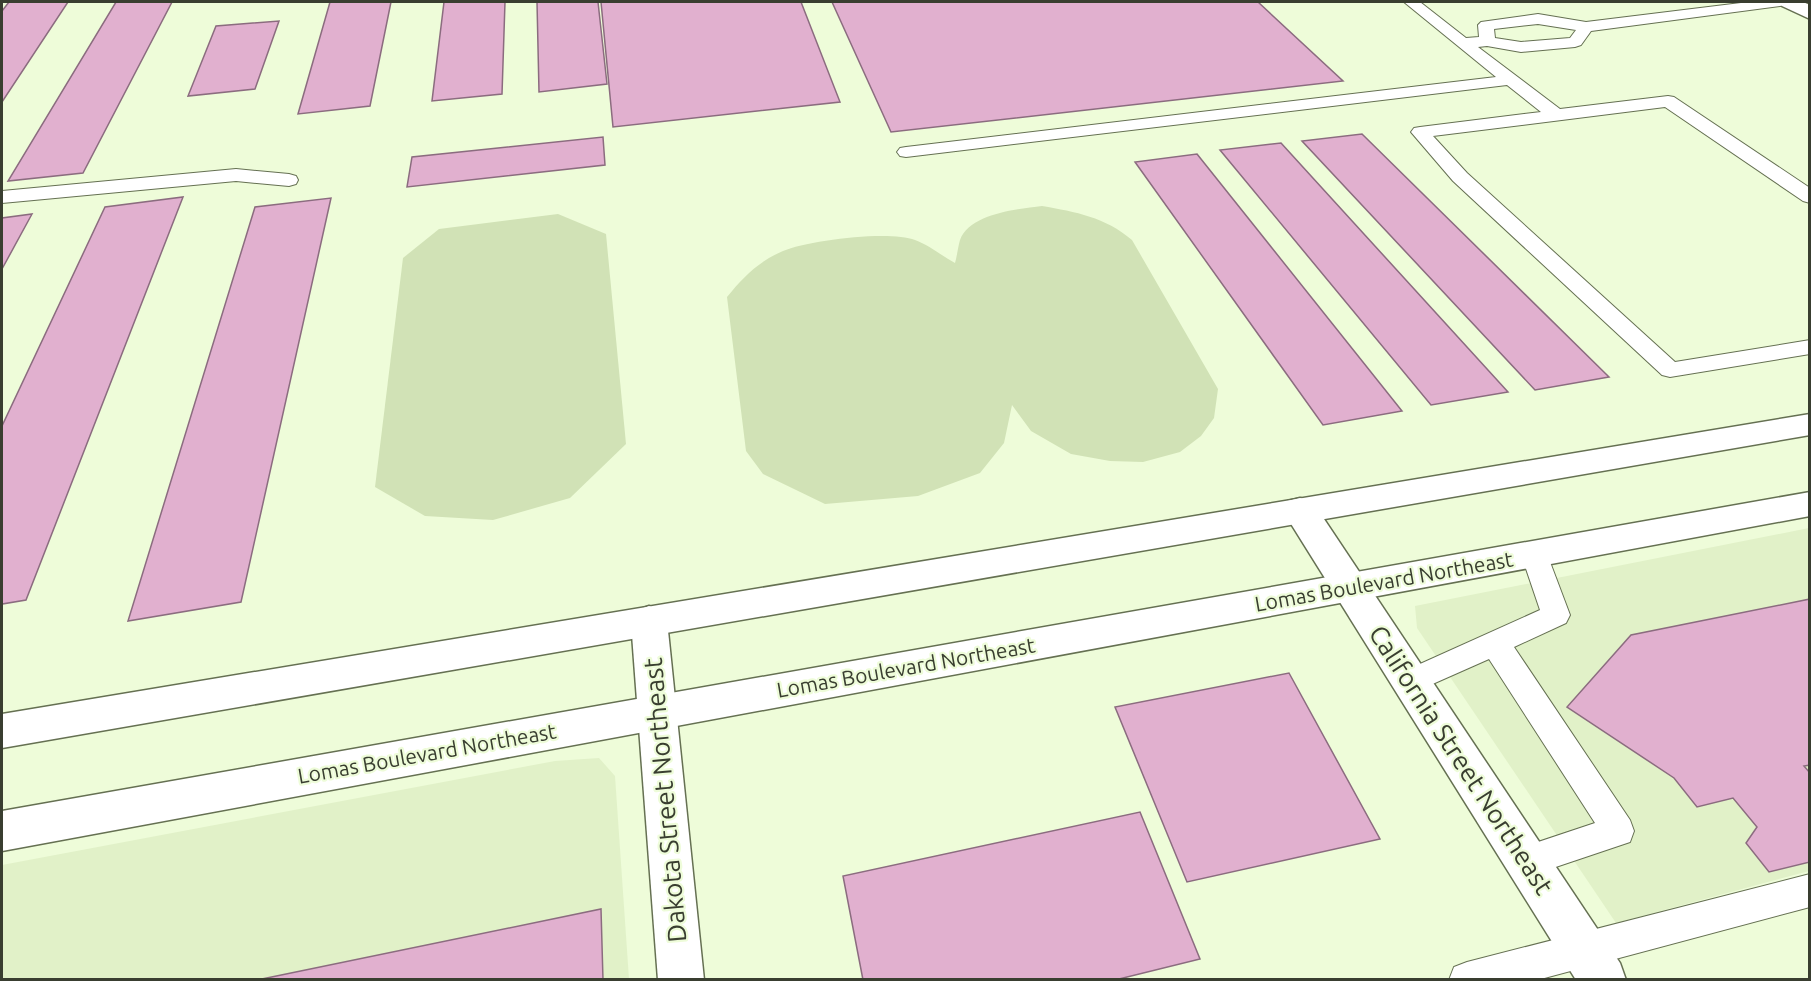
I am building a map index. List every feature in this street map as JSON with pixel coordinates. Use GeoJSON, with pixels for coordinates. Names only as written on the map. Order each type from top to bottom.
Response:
{"type":"FeatureCollection","features":[{"type":"Feature","properties":{"kind":"main road"},"geometry":{"type":"LineString","coordinates":[[1789,2],[1809,13]]}},
{"type":"Feature","properties":{"kind":"main road"},"geometry":{"type":"LineString","coordinates":[[2,731],[1809,424]]}},
{"type":"Feature","properties":{"kind":"main road","name":"California Street Northeast"},"geometry":{"type":"LineString","coordinates":[[1300,510],[1593,965]]}},
{"type":"Feature","properties":{"kind":"main road","name":"Lomas Boulevard Northeast"},"geometry":{"type":"LineString","coordinates":[[2,831],[1534,555],[1805,510]]}},
{"type":"Feature","properties":{"kind":"main road","name":"Dakota Street Northeast"},"geometry":{"type":"LineString","coordinates":[[649,621],[681,980]]}},
{"type":"Feature","properties":{"kind":"lane"},"geometry":{"type":"LineString","coordinates":[[1411,2],[1556,115]]}},
{"type":"Feature","properties":{"kind":"lane"},"geometry":{"type":"LineString","coordinates":[[1487,41],[1486,25],[1508,22],[1538,19],[1586,27],[1780,2]]}},
{"type":"Feature","properties":{"kind":"lane"},"geometry":{"type":"LineString","coordinates":[[1463,43],[1487,41],[1521,47],[1575,42],[1586,27]]}},
{"type":"Feature","properties":{"kind":"lane"},"geometry":{"type":"LineString","coordinates":[[906,152],[1511,80]]}},
{"type":"Feature","properties":{"kind":"lane"},"geometry":{"type":"LineString","coordinates":[[1809,197],[1668,101],[1420,132],[1460,177],[1670,370],[1809,347]]}},
{"type":"Feature","properties":{"kind":"lane"},"geometry":{"type":"LineString","coordinates":[[2,198],[236,175],[289,180]]}},
{"type":"Feature","properties":{"kind":"lane"},"geometry":{"type":"LineString","coordinates":[[1410,682],[1556,615],[1534,555]]}},
{"type":"Feature","properties":{"kind":"lane"},"geometry":{"type":"LineString","coordinates":[[1495,643],[1618,831],[1526,861]]}},
{"type":"Feature","properties":{"kind":"lane"},"geometry":{"type":"LineString","coordinates":[[1467,980],[1593,965],[1809,890]]}},
{"type":"Feature","properties":{"kind":"shaded area"},"geometry":{"type":"Polygon","coordinates":[[[1042,206],[1078,213],[1101,221],[1132,240],[1218,389],[1214,418],[1201,436],[1180,452],[1143,462],[1110,461],[1071,454],[1031,431],[1012,405],[1004,443],[980,473],[918,496],[825,504],[763,474],[746,451],[727,297],[745,276],[766,260],[795,247],[829,240],[869,236],[903,237],[915,240],[955,263],[960,240],[965,231],[974,224],[996,214],[1042,206]]]}},
{"type":"Feature","properties":{"kind":"shaded area"},"geometry":{"type":"Polygon","coordinates":[[[558,214],[606,234],[626,444],[570,498],[493,520],[425,516],[375,487],[403,258],[439,229],[558,214]]]}},
{"type":"Feature","properties":{"kind":"shaded area"},"geometry":{"type":"Polygon","coordinates":[[[1809,528],[1809,871],[1616,923],[1417,628],[1415,606],[1809,528]]]}},
{"type":"Feature","properties":{"kind":"shaded area"},"geometry":{"type":"Polygon","coordinates":[[[599,758],[615,776],[629,979],[2,980],[2,865],[555,761],[599,758]]]}},
{"type":"Feature","properties":{"kind":"building"},"geometry":{"type":"Polygon","coordinates":[[[9,2],[68,2],[2,102],[2,11],[9,2]]]}},
{"type":"Feature","properties":{"kind":"building"},"geometry":{"type":"Polygon","coordinates":[[[116,2],[172,2],[83,173],[8,181],[116,2]]]}},
{"type":"Feature","properties":{"kind":"building"},"geometry":{"type":"Polygon","coordinates":[[[330,2],[391,2],[370,106],[298,114],[330,2]]]}},
{"type":"Feature","properties":{"kind":"building"},"geometry":{"type":"Polygon","coordinates":[[[444,2],[505,2],[502,94],[432,101],[444,2]]]}},
{"type":"Feature","properties":{"kind":"building"},"geometry":{"type":"Polygon","coordinates":[[[537,2],[598,2],[607,84],[539,92],[537,2]]]}},
{"type":"Feature","properties":{"kind":"building"},"geometry":{"type":"Polygon","coordinates":[[[601,2],[801,2],[840,102],[613,127],[601,2]]]}},
{"type":"Feature","properties":{"kind":"building"},"geometry":{"type":"Polygon","coordinates":[[[832,2],[1258,2],[1343,81],[891,132],[832,2]]]}},
{"type":"Feature","properties":{"kind":"building"},"geometry":{"type":"Polygon","coordinates":[[[279,21],[255,89],[188,96],[216,26],[279,21]]]}},
{"type":"Feature","properties":{"kind":"building"},"geometry":{"type":"Polygon","coordinates":[[[1362,134],[1609,377],[1535,390],[1302,141],[1362,134]]]}},
{"type":"Feature","properties":{"kind":"building"},"geometry":{"type":"Polygon","coordinates":[[[603,137],[605,165],[407,187],[412,157],[603,137]]]}},
{"type":"Feature","properties":{"kind":"building"},"geometry":{"type":"Polygon","coordinates":[[[1281,143],[1508,392],[1431,405],[1220,150],[1281,143]]]}},
{"type":"Feature","properties":{"kind":"building"},"geometry":{"type":"Polygon","coordinates":[[[1197,154],[1402,411],[1323,425],[1135,162],[1197,154]]]}},
{"type":"Feature","properties":{"kind":"building"},"geometry":{"type":"Polygon","coordinates":[[[183,197],[26,600],[2,604],[2,426],[105,207],[183,197]]]}},
{"type":"Feature","properties":{"kind":"building"},"geometry":{"type":"Polygon","coordinates":[[[331,198],[241,602],[128,621],[255,207],[331,198]]]}},
{"type":"Feature","properties":{"kind":"building"},"geometry":{"type":"Polygon","coordinates":[[[32,214],[2,269],[2,218],[32,214]]]}},
{"type":"Feature","properties":{"kind":"building"},"geometry":{"type":"Polygon","coordinates":[[[1810,599],[1810,765],[1804,766],[1810,773],[1810,862],[1769,872],[1746,843],[1757,827],[1733,798],[1697,807],[1674,778],[1567,707],[1631,635],[1810,599]]]}},
{"type":"Feature","properties":{"kind":"building"},"geometry":{"type":"Polygon","coordinates":[[[1289,673],[1380,839],[1187,882],[1115,707],[1289,673]]]}},
{"type":"Feature","properties":{"kind":"building"},"geometry":{"type":"Polygon","coordinates":[[[1140,812],[1200,959],[1115,980],[863,980],[843,876],[1140,812]]]}},
{"type":"Feature","properties":{"kind":"building"},"geometry":{"type":"Polygon","coordinates":[[[601,909],[603,980],[257,980],[601,909]]]}}]}
